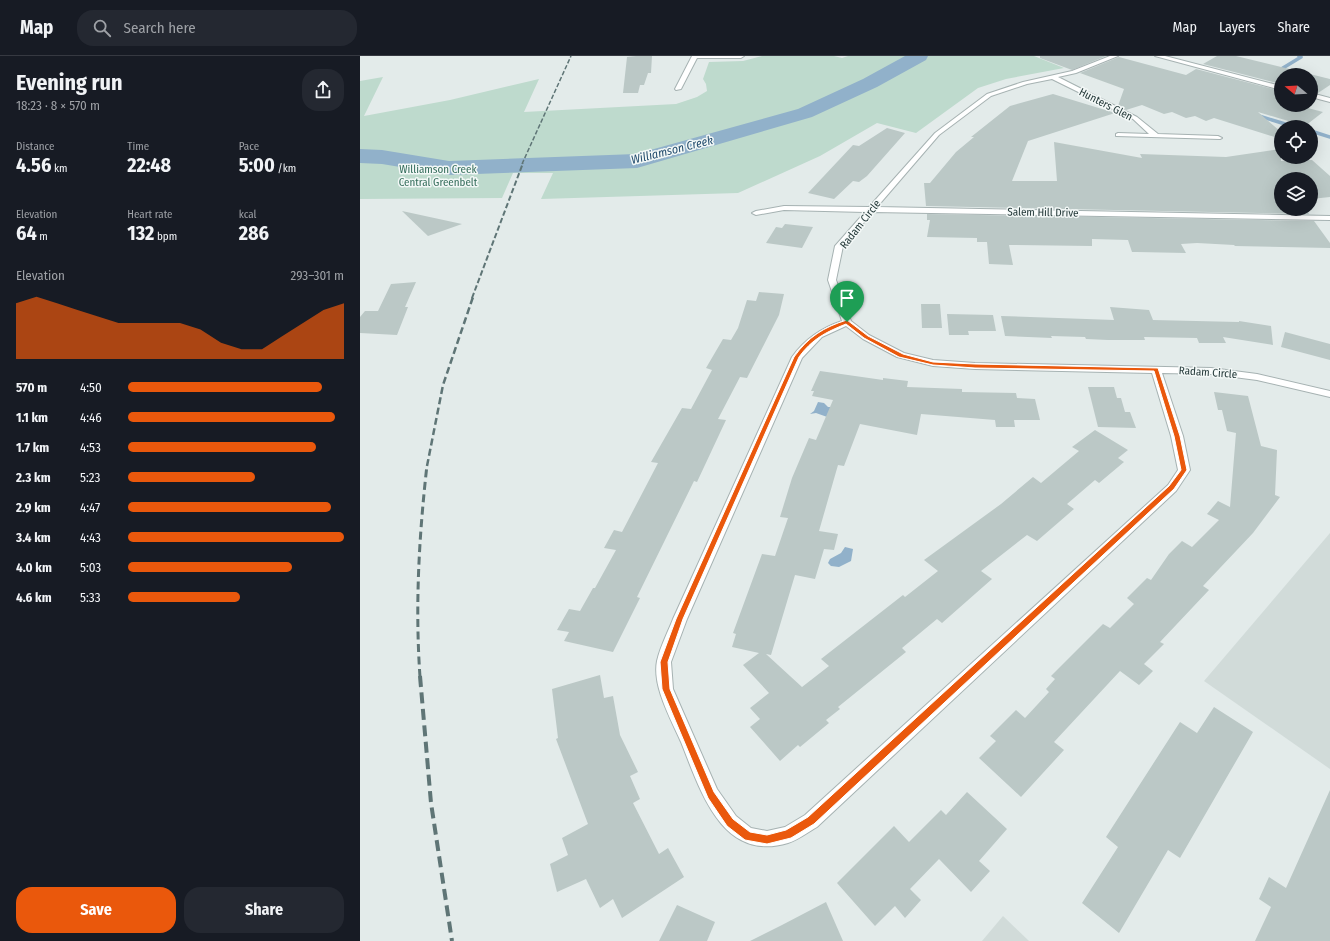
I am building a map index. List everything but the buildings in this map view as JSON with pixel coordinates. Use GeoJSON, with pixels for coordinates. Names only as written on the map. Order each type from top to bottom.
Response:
{"type":"FeatureCollection","features":[{"type":"Feature","properties":{"kind":"street"},"geometry":{"type":"LineString","coordinates":[[678,89],[697,56],[741,56]]}},
{"type":"Feature","properties":{"kind":"street","name":"Radam Circle"},"geometry":{"type":"LineString","coordinates":[[1115,56],[1088,68],[1006,88],[989,95],[936,134],[839,246],[832,280],[847,322],[866,337],[901,355],[933,363],[975,366],[1156,370],[1237,374],[1281,382],[1330,394]]}},
{"type":"Feature","properties":{"kind":"street"},"geometry":{"type":"LineString","coordinates":[[1158,56],[1274,86]]}},
{"type":"Feature","properties":{"kind":"street","name":"Hunters Glen"},"geometry":{"type":"LineString","coordinates":[[1053,77],[1135,118],[1156,136]]}},
{"type":"Feature","properties":{"kind":"street"},"geometry":{"type":"LineString","coordinates":[[1318,97],[1330,100]]}},
{"type":"Feature","properties":{"kind":"street","name":"Hunters Glen"},"geometry":{"type":"LineString","coordinates":[[1118,135],[1218,138]]}},
{"type":"Feature","properties":{"kind":"street","name":"Salem Hill Drive"},"geometry":{"type":"LineString","coordinates":[[756,213],[784,208],[1330,218]]}},
{"type":"Feature","properties":{"kind":"street"},"geometry":{"type":"LineString","coordinates":[[847,322],[830,329],[808,342],[797,357],[680,619],[664,662],[666,689],[711,795],[730,822],[748,836],[767,839],[788,835],[811,820],[1172,488],[1184,470],[1177,436],[1156,370]]}},
{"type":"Feature","properties":{"kind":"shaded area"},"geometry":{"type":"Polygon","coordinates":[[[1330,533],[1330,769],[1204,681],[1330,533]]]}},
{"type":"Feature","properties":{"kind":"shaded area"},"geometry":{"type":"Polygon","coordinates":[[[1003,916],[1029,941],[982,941],[1003,916]]]}},
{"type":"Feature","properties":{"kind":"green space","name":"Williamson Creek Central Greenbelt"},"geometry":{"type":"Polygon","coordinates":[[[762,56],[834,56],[842,58],[848,56],[1034,56],[1064,68],[1006,79],[978,88],[916,133],[877,123],[820,156],[738,193],[541,199],[553,173],[513,173],[502,198],[360,199],[360,81],[383,77],[364,116],[450,100],[539,79],[524,112],[676,104],[697,97],[707,91],[706,84],[703,79],[709,62],[743,61],[762,56]]]}},
{"type":"Feature","properties":{"kind":"water"},"geometry":{"type":"Polygon","coordinates":[[[818,402],[824,403],[828,407],[834,407],[830,418],[816,413],[810,414],[814,411],[818,402]]]}},
{"type":"Feature","properties":{"kind":"water"},"geometry":{"type":"Polygon","coordinates":[[[845,547],[853,549],[851,561],[839,567],[831,566],[828,563],[830,559],[841,553],[845,547]]]}},
{"type":"Feature","properties":{"kind":"waterway","name":"Williamson Creek"},"geometry":{"type":"LineString","coordinates":[[360,156],[382,157],[449,168],[637,161],[805,113],[870,83],[919,56]]}},
{"type":"Feature","properties":{"kind":"waterway"},"geometry":{"type":"LineString","coordinates":[[1283,68],[1301,57],[1299,56]]}},
{"type":"Feature","properties":{"kind":"waterway"},"geometry":{"type":"LineString","coordinates":[[1259,116],[1274,121]]}},
{"type":"Feature","properties":{"kind":"waterway"},"geometry":{"type":"LineString","coordinates":[[1318,133],[1330,137]]}},
{"type":"Feature","properties":{"kind":"railway"},"geometry":{"type":"LineString","coordinates":[[522,164],[571,56]]}},
{"type":"Feature","properties":{"kind":"railway"},"geometry":{"type":"LineString","coordinates":[[472,298],[523,163]]}},
{"type":"Feature","properties":{"kind":"railway"},"geometry":{"type":"LineString","coordinates":[[427,466],[443,385],[473,297]]}},
{"type":"Feature","properties":{"kind":"railway"},"geometry":{"type":"LineString","coordinates":[[420,677],[418,597],[422,518],[427,465]]}},
{"type":"Feature","properties":{"kind":"railway"},"geometry":{"type":"LineString","coordinates":[[420,676],[431,803],[452,941]]}},
{"type":"Feature","properties":{"kind":"route"},"geometry":{"type":"LineString","coordinates":[[847,322],[866,337],[901,355],[933,363],[975,366],[1156,370],[1177,436],[1184,470],[1172,488],[811,820],[788,835],[767,839],[748,836],[730,822],[711,795],[666,689],[664,662],[680,619],[797,357],[808,342],[830,329],[847,322]]}}]}
